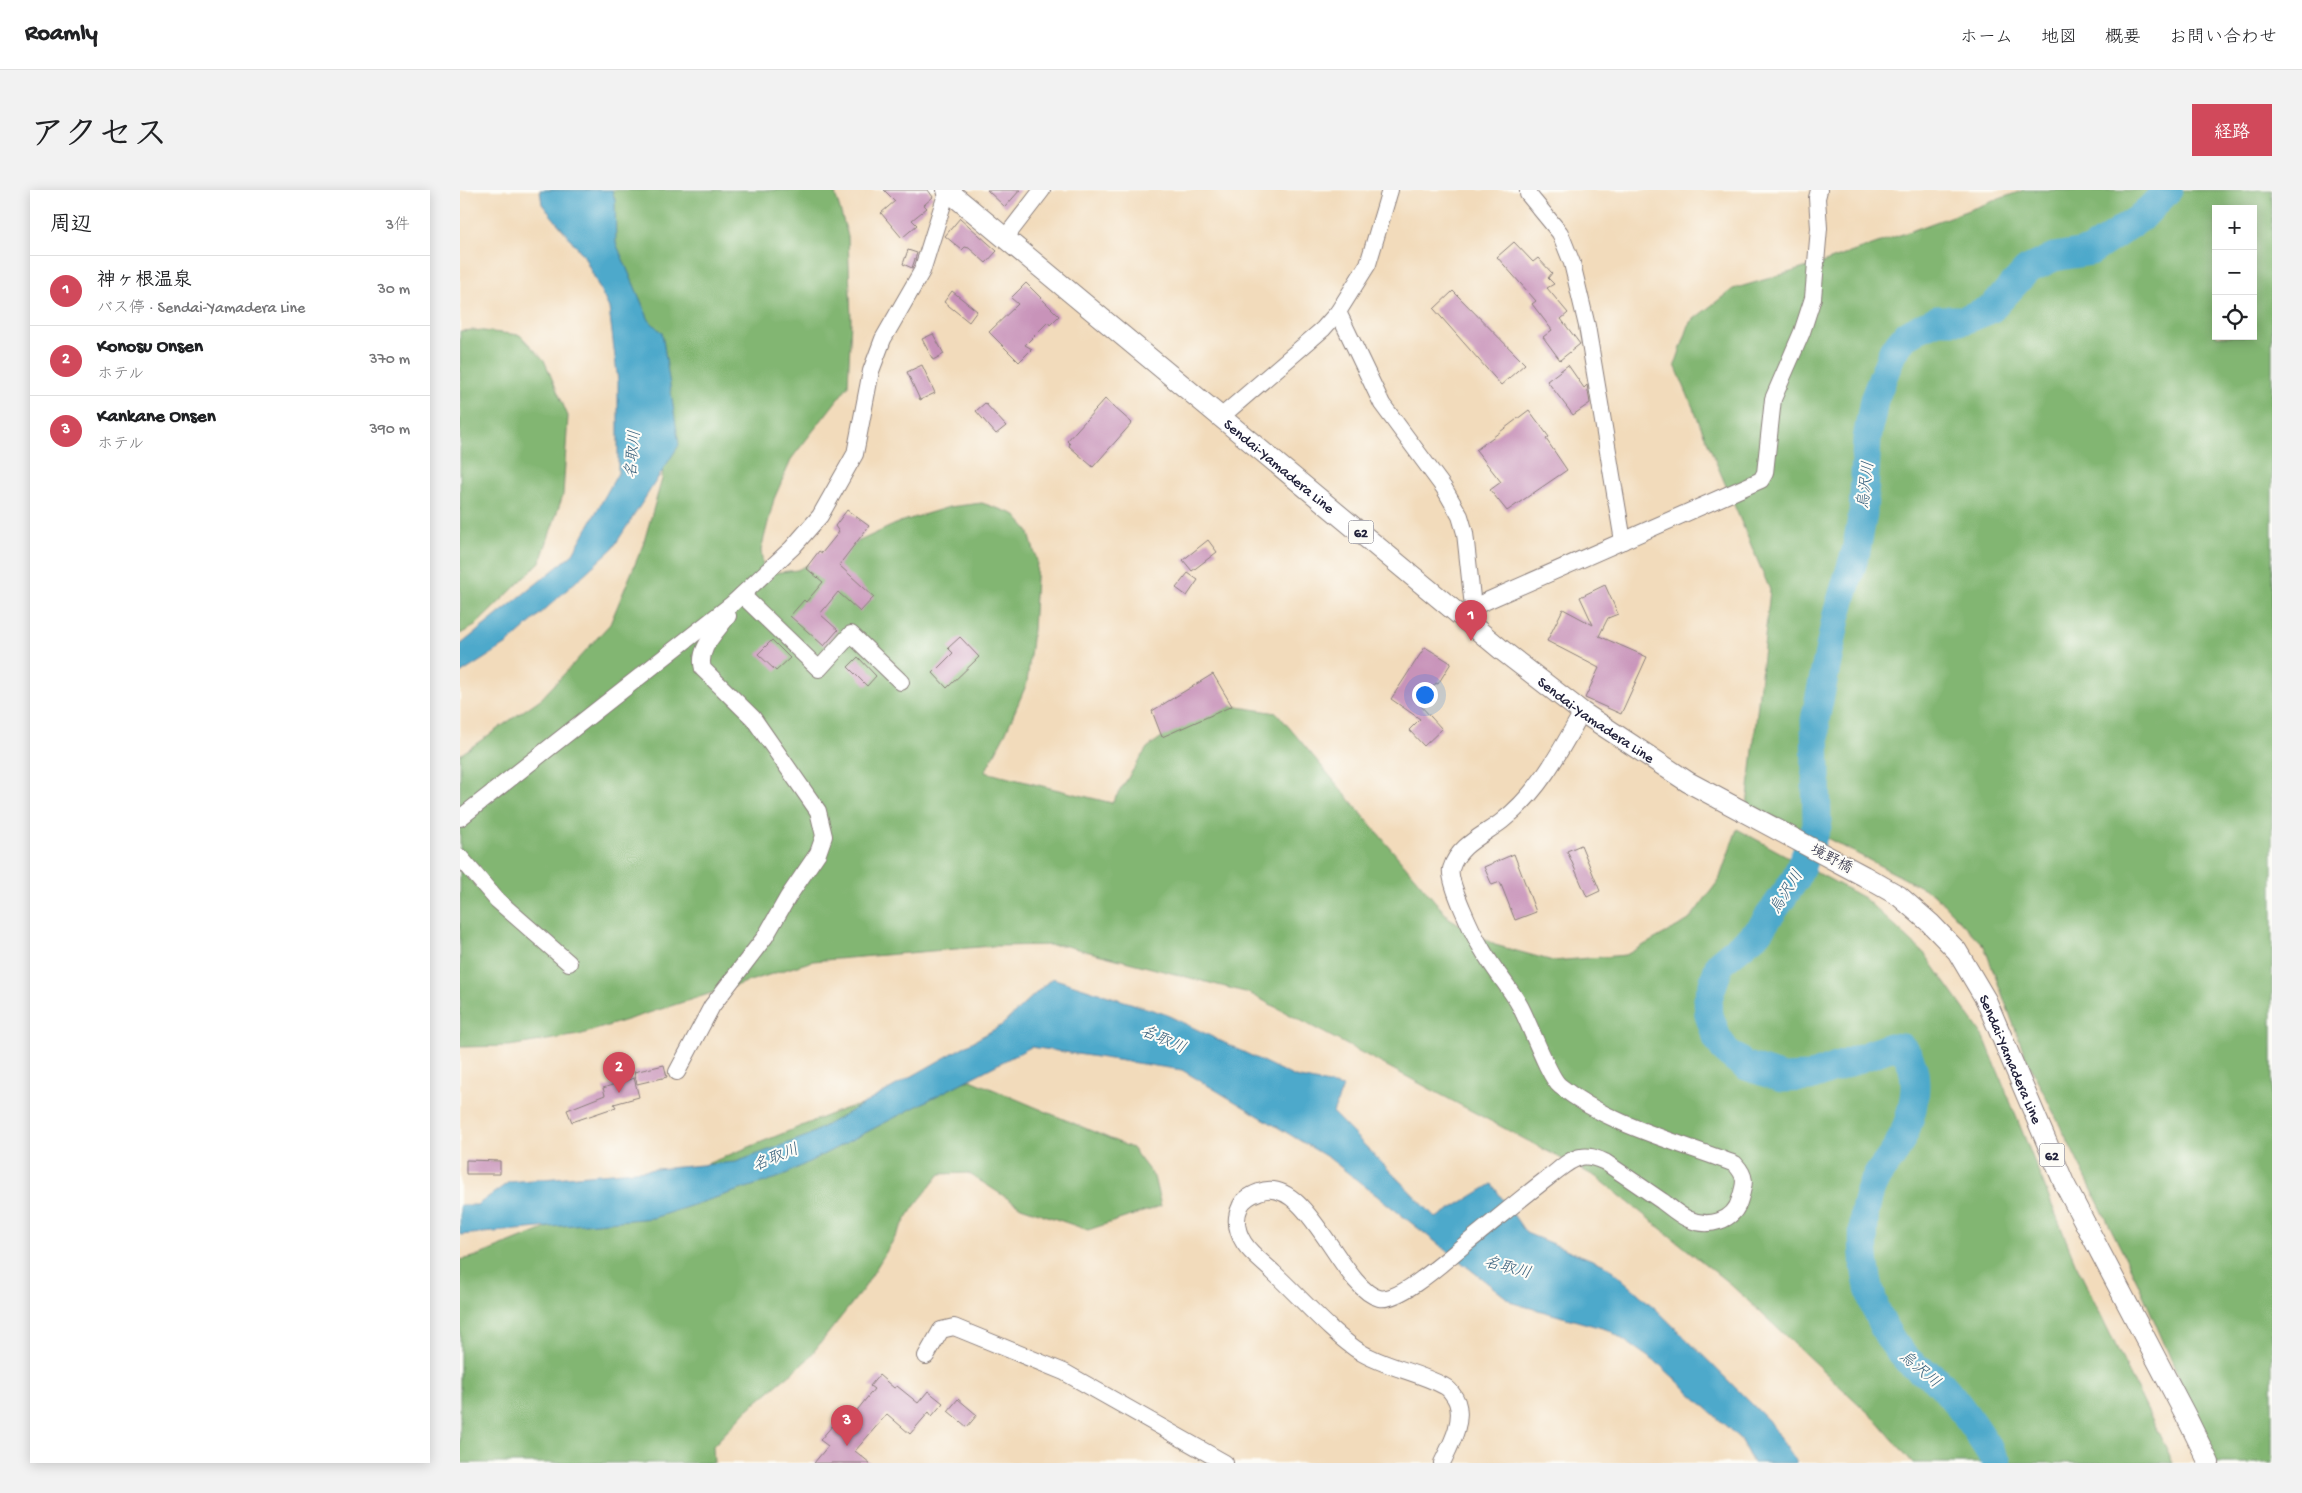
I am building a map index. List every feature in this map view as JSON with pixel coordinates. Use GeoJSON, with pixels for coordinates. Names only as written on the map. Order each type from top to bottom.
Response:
{"type":"FeatureCollection","features":[{"type":"Feature","properties":{"kind":"main road","name":"Sendai-Yamadera Line"},"geometry":{"type":"LineString","coordinates":[[949,192],[1222,416],[1469,613],[1503,651],[1582,712],[1688,782],[1799,840]]}},
{"type":"Feature","properties":{"kind":"main road","name":"境野橋"},"geometry":{"type":"LineString","coordinates":[[1799,840],[1864,876]]}},
{"type":"Feature","properties":{"kind":"main road","name":"Sendai-Yamadera Line"},"geometry":{"type":"LineString","coordinates":[[1864,876],[1898,896],[1930,923],[1957,950],[1986,1000],[2064,1184],[2186,1414],[2209,1463]]}},
{"type":"Feature","properties":{"kind":"street"},"geometry":{"type":"LineString","coordinates":[[1005,238],[1042,190]]}},
{"type":"Feature","properties":{"kind":"street"},"geometry":{"type":"LineString","coordinates":[[1222,416],[1324,329],[1338,312],[1368,264],[1390,190]]}},
{"type":"Feature","properties":{"kind":"street"},"geometry":{"type":"LineString","coordinates":[[1528,190],[1528,194],[1560,233],[1572,262],[1587,326],[1623,541]]}},
{"type":"Feature","properties":{"kind":"street"},"geometry":{"type":"LineString","coordinates":[[1338,312],[1382,404],[1444,488],[1460,516],[1465,533],[1469,613],[1623,541],[1761,480],[1765,473],[1773,399],[1802,332],[1813,298],[1819,228],[1817,198],[1819,190]]}},
{"type":"Feature","properties":{"kind":"street"},"geometry":{"type":"LineString","coordinates":[[460,818],[737,600],[792,548],[820,516],[837,489],[855,454],[871,371],[882,339],[922,270],[944,201],[949,192]]}},
{"type":"Feature","properties":{"kind":"street"},"geometry":{"type":"LineString","coordinates":[[737,600],[819,669],[851,634],[901,682]]}},
{"type":"Feature","properties":{"kind":"street"},"geometry":{"type":"LineString","coordinates":[[677,1072],[712,1006],[765,937],[788,897],[818,852],[824,836],[818,811],[753,718],[703,669],[701,661],[704,649],[737,600]]}},
{"type":"Feature","properties":{"kind":"street"},"geometry":{"type":"LineString","coordinates":[[1442,1463],[1455,1433],[1458,1417],[1457,1403],[1447,1387],[1388,1365],[1361,1352],[1337,1333],[1244,1244],[1236,1224],[1240,1206],[1248,1196],[1263,1190],[1278,1190],[1296,1202],[1325,1236],[1351,1275],[1369,1293],[1380,1299],[1395,1297],[1425,1276],[1537,1186],[1572,1160],[1582,1156],[1593,1157],[1606,1162],[1688,1219],[1706,1224],[1720,1222],[1731,1215],[1739,1203],[1744,1183],[1743,1172],[1735,1164],[1619,1122],[1575,1098],[1557,1085],[1520,1006],[1482,949],[1457,896],[1451,871],[1458,855],[1469,844],[1503,820],[1532,794],[1544,778],[1582,712]]}},
{"type":"Feature","properties":{"kind":"street"},"geometry":{"type":"LineString","coordinates":[[460,857],[497,900],[569,963]]}},
{"type":"Feature","properties":{"kind":"street"},"geometry":{"type":"LineString","coordinates":[[926,1356],[941,1330],[954,1327],[1064,1372],[1224,1463]]}},
{"type":"Feature","properties":{"kind":"green space"},"geometry":{"type":"Polygon","coordinates":[[[546,190],[834,190],[848,236],[851,320],[848,386],[792,458],[774,499],[761,550],[764,574],[797,570],[900,522],[949,507],[982,503],[1014,514],[1028,530],[1037,561],[1033,630],[1027,683],[1006,732],[985,772],[1112,803],[1147,748],[1183,721],[1232,706],[1277,713],[1449,918],[1495,945],[1553,961],[1626,955],[1689,920],[1719,880],[1737,829],[1864,898],[1925,954],[1984,1037],[2075,1262],[2173,1463],[1913,1463],[1876,1420],[1730,1284],[1598,1178],[1249,993],[1062,945],[991,946],[813,961],[579,1035],[509,1046],[460,1047],[460,755],[542,698],[610,624],[643,545],[662,479],[666,424],[628,297],[546,190]]]}},
{"type":"Feature","properties":{"kind":"green space"},"geometry":{"type":"Polygon","coordinates":[[[2024,190],[2272,190],[2272,1463],[2216,1463],[2138,1283],[2025,1055],[1984,946],[1934,894],[1823,836],[1747,807],[1770,590],[1675,365],[1690,322],[1733,289],[1825,262],[2024,190]]]}},
{"type":"Feature","properties":{"kind":"green space"},"geometry":{"type":"Polygon","coordinates":[[[474,330],[520,335],[544,360],[568,416],[563,495],[540,562],[475,626],[460,634],[460,331],[474,330]]]}},
{"type":"Feature","properties":{"kind":"green space"},"geometry":{"type":"Polygon","coordinates":[[[971,1080],[1132,1148],[1154,1177],[1161,1206],[1088,1230],[1021,1207],[968,1173],[940,1174],[913,1208],[864,1288],[807,1360],[747,1410],[713,1446],[714,1463],[460,1463],[460,1260],[477,1256],[844,1109],[971,1080]]]}},
{"type":"Feature","properties":{"kind":"water","name":"名取川"},"geometry":{"type":"Polygon","coordinates":[[[540,190],[612,190],[615,200],[616,243],[649,320],[662,333],[679,445],[613,548],[507,644],[460,674],[460,645],[572,555],[618,473],[618,382],[609,308],[584,256],[542,204],[540,190]]]}},
{"type":"Feature","properties":{"kind":"water","name":"名取川"},"geometry":{"type":"Polygon","coordinates":[[[1052,978],[1165,1014],[1295,1077],[1343,1087],[1333,1113],[1436,1218],[1492,1184],[1526,1233],[1607,1266],[1657,1310],[1768,1420],[1797,1463],[1753,1463],[1740,1439],[1660,1365],[1609,1330],[1513,1303],[1329,1158],[1182,1070],[1031,1047],[780,1177],[653,1218],[460,1235],[460,1205],[477,1205],[509,1182],[736,1162],[807,1136],[1002,1025],[1052,978]]]}},
{"type":"Feature","properties":{"kind":"building"},"geometry":{"type":"Polygon","coordinates":[[[884,190],[928,190],[933,197],[924,205],[927,208],[912,220],[917,225],[902,238],[881,213],[895,201],[884,190]]]}},
{"type":"Feature","properties":{"kind":"building"},"geometry":{"type":"Polygon","coordinates":[[[987,190],[1020,190],[1005,207],[987,190]]]}},
{"type":"Feature","properties":{"kind":"building"},"geometry":{"type":"Polygon","coordinates":[[[960,218],[997,251],[986,263],[969,248],[965,247],[962,250],[945,236],[960,218]]]}},
{"type":"Feature","properties":{"kind":"building"},"geometry":{"type":"Polygon","coordinates":[[[1514,242],[1533,262],[1538,258],[1552,273],[1548,278],[1554,284],[1547,288],[1568,313],[1561,319],[1580,344],[1560,360],[1543,337],[1552,330],[1532,304],[1536,301],[1497,257],[1514,242]]]}},
{"type":"Feature","properties":{"kind":"building"},"geometry":{"type":"Polygon","coordinates":[[[908,250],[917,253],[912,268],[903,264],[908,250]]]}},
{"type":"Feature","properties":{"kind":"building"},"geometry":{"type":"Polygon","coordinates":[[[1026,283],[1059,316],[1050,325],[1048,322],[1025,345],[1032,349],[1019,362],[989,332],[1018,304],[1011,298],[1026,283]]]}},
{"type":"Feature","properties":{"kind":"building"},"geometry":{"type":"Polygon","coordinates":[[[952,291],[977,311],[969,322],[944,302],[952,291]]]}},
{"type":"Feature","properties":{"kind":"building"},"geometry":{"type":"Polygon","coordinates":[[[1453,291],[1525,364],[1501,385],[1434,309],[1453,291]]]}},
{"type":"Feature","properties":{"kind":"building"},"geometry":{"type":"Polygon","coordinates":[[[933,334],[944,354],[933,360],[922,339],[933,334]]]}},
{"type":"Feature","properties":{"kind":"building"},"geometry":{"type":"Polygon","coordinates":[[[922,365],[935,393],[920,400],[907,372],[922,365]]]}},
{"type":"Feature","properties":{"kind":"building"},"geometry":{"type":"Polygon","coordinates":[[[1568,365],[1584,388],[1587,385],[1590,403],[1573,415],[1547,381],[1568,365]]]}},
{"type":"Feature","properties":{"kind":"building"},"geometry":{"type":"Polygon","coordinates":[[[1105,399],[1132,423],[1093,467],[1069,446],[1070,444],[1067,441],[1105,399]]]}},
{"type":"Feature","properties":{"kind":"building"},"geometry":{"type":"Polygon","coordinates":[[[985,403],[1006,426],[996,434],[976,411],[985,403]]]}},
{"type":"Feature","properties":{"kind":"building"},"geometry":{"type":"Polygon","coordinates":[[[1529,410],[1549,437],[1546,439],[1567,470],[1507,511],[1490,490],[1501,482],[1476,450],[1529,410]]]}},
{"type":"Feature","properties":{"kind":"building"},"geometry":{"type":"Polygon","coordinates":[[[847,510],[869,526],[839,565],[874,597],[860,612],[838,592],[820,614],[838,630],[824,646],[790,616],[804,600],[806,602],[823,582],[806,568],[819,551],[822,553],[839,532],[835,526],[847,510]]]}},
{"type":"Feature","properties":{"kind":"building"},"geometry":{"type":"Polygon","coordinates":[[[1208,540],[1217,552],[1192,571],[1183,560],[1208,540]]]}},
{"type":"Feature","properties":{"kind":"building"},"geometry":{"type":"Polygon","coordinates":[[[1188,573],[1198,580],[1187,596],[1176,588],[1188,573]]]}},
{"type":"Feature","properties":{"kind":"building"},"geometry":{"type":"Polygon","coordinates":[[[1605,585],[1618,614],[1608,618],[1599,636],[1647,657],[1621,714],[1585,698],[1599,668],[1547,641],[1563,609],[1593,625],[1580,597],[1605,585]]]}},
{"type":"Feature","properties":{"kind":"building"},"geometry":{"type":"Polygon","coordinates":[[[960,637],[979,657],[947,688],[933,673],[953,653],[948,648],[960,637]]]}},
{"type":"Feature","properties":{"kind":"building"},"geometry":{"type":"Polygon","coordinates":[[[772,640],[790,658],[776,671],[758,654],[772,640]]]}},
{"type":"Feature","properties":{"kind":"building"},"geometry":{"type":"Polygon","coordinates":[[[1425,647],[1451,663],[1438,684],[1436,683],[1420,705],[1442,729],[1424,746],[1409,730],[1420,719],[1391,699],[1425,647]]]}},
{"type":"Feature","properties":{"kind":"building"},"geometry":{"type":"Polygon","coordinates":[[[858,657],[876,676],[867,686],[848,667],[858,657]]]}},
{"type":"Feature","properties":{"kind":"building"},"geometry":{"type":"Polygon","coordinates":[[[1213,674],[1232,706],[1162,737],[1152,711],[1213,674]]]}},
{"type":"Feature","properties":{"kind":"building"},"geometry":{"type":"Polygon","coordinates":[[[1581,845],[1600,891],[1587,897],[1567,851],[1581,845]]]}},
{"type":"Feature","properties":{"kind":"building"},"geometry":{"type":"Polygon","coordinates":[[[1514,854],[1536,912],[1515,920],[1500,882],[1492,885],[1484,867],[1514,854]]]}},
{"type":"Feature","properties":{"kind":"building"},"geometry":{"type":"Polygon","coordinates":[[[664,1065],[667,1077],[637,1084],[634,1072],[664,1065]]]}},
{"type":"Feature","properties":{"kind":"building"},"geometry":{"type":"Polygon","coordinates":[[[634,1078],[639,1097],[614,1104],[616,1107],[572,1122],[567,1110],[605,1095],[603,1088],[634,1078]]]}},
{"type":"Feature","properties":{"kind":"building"},"geometry":{"type":"Polygon","coordinates":[[[466,1160],[500,1161],[500,1174],[466,1174],[466,1160]]]}},
{"type":"Feature","properties":{"kind":"building"},"geometry":{"type":"Polygon","coordinates":[[[879,1375],[894,1388],[897,1386],[918,1403],[928,1391],[943,1403],[932,1416],[929,1412],[910,1434],[887,1414],[855,1451],[870,1463],[814,1463],[828,1446],[820,1440],[847,1409],[854,1414],[874,1389],[870,1386],[879,1375]]]}},
{"type":"Feature","properties":{"kind":"building"},"geometry":{"type":"Polygon","coordinates":[[[958,1399],[977,1415],[967,1427],[948,1411],[958,1399]]]}},
{"type":"Feature","properties":{"kind":"waterway","name":"烏沢川"},"geometry":{"type":"LineString","coordinates":[[1997,1463],[1948,1392],[1937,1380],[1915,1367],[1899,1350],[1879,1317],[1867,1280],[1863,1241],[1864,1217],[1874,1182],[1896,1149],[1909,1121],[1915,1082],[1909,1058],[1902,1048],[1890,1047],[1810,1077],[1782,1078],[1744,1065],[1726,1051],[1717,1038],[1709,1015],[1708,999],[1720,963],[1758,932],[1796,878],[1817,826],[1815,720],[1837,614],[1856,551],[1863,513],[1867,439],[1874,400],[1893,351],[1907,334],[1937,320],[1964,320],[1991,309],[2027,270],[2054,257],[2091,251],[2143,216],[2168,190]]}},
{"type":"Feature","properties":{"kind":"place","name":"神ヶ根温泉"},"geometry":{"type":"Point","coordinates":[1471,641]}},
{"type":"Feature","properties":{"kind":"place","name":"Konosu Onsen"},"geometry":{"type":"Point","coordinates":[619,1093]}},
{"type":"Feature","properties":{"kind":"place","name":"Kankane Onsen"},"geometry":{"type":"Point","coordinates":[847,1446]}}]}
